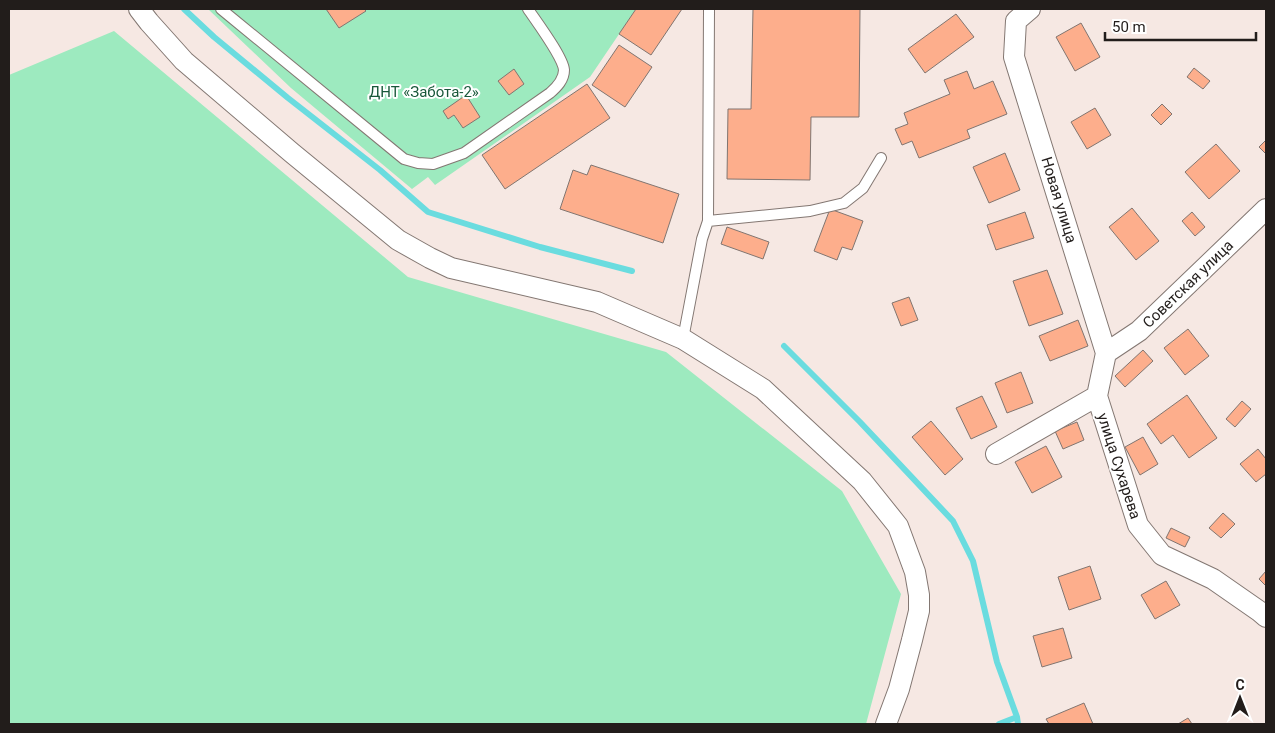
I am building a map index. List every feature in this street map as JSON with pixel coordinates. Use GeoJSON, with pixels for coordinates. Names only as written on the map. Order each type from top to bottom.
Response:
{"type":"FeatureCollection","features":[{"type":"Feature","properties":{"kind":"street"},"geometry":{"type":"LineString","coordinates":[[139,9],[184,61],[398,240],[451,268],[597,302],[683,338],[763,388],[862,481],[898,526],[915,572],[919,595],[919,611],[899,689],[886,724]]}},
{"type":"Feature","properties":{"kind":"street","name":"Новая улица"},"geometry":{"type":"LineString","coordinates":[[1030,9],[1016,21],[1014,56],[1106,353],[1097,396]]}},
{"type":"Feature","properties":{"kind":"street","name":"Советская улица"},"geometry":{"type":"LineString","coordinates":[[1106,353],[1139,331],[1266,209]]}},
{"type":"Feature","properties":{"kind":"street"},"geometry":{"type":"LineString","coordinates":[[996,454],[1097,396]]}},
{"type":"Feature","properties":{"kind":"street","name":"улица Сухарева"},"geometry":{"type":"LineString","coordinates":[[1097,396],[1138,525],[1162,555],[1213,579],[1266,618]]}},
{"type":"Feature","properties":{"kind":"lane"},"geometry":{"type":"LineString","coordinates":[[221,9],[404,159],[418,163],[433,164],[464,153],[550,94],[559,85],[564,71],[562,60],[528,9]]}},
{"type":"Feature","properties":{"kind":"lane"},"geometry":{"type":"LineString","coordinates":[[683,338],[702,240],[708,221],[708,9]]}},
{"type":"Feature","properties":{"kind":"lane"},"geometry":{"type":"LineString","coordinates":[[708,221],[810,211],[844,202],[863,188],[881,158]]}},
{"type":"Feature","properties":{"kind":"green space","name":"ДНТ «Забота-2»"},"geometry":{"type":"Polygon","coordinates":[[[208,9],[636,9],[590,77],[435,185],[428,177],[412,189],[291,88],[208,9]]]}},
{"type":"Feature","properties":{"kind":"green space"},"geometry":{"type":"Polygon","coordinates":[[[114,31],[408,277],[666,352],[842,491],[901,594],[866,724],[9,724],[9,75],[114,31]]]}},
{"type":"Feature","properties":{"kind":"building"},"geometry":{"type":"Polygon","coordinates":[[[326,9],[364,9],[366,11],[339,28],[326,9]]]}},
{"type":"Feature","properties":{"kind":"building"},"geometry":{"type":"Polygon","coordinates":[[[636,9],[682,9],[651,55],[619,34],[636,9]]]}},
{"type":"Feature","properties":{"kind":"building"},"geometry":{"type":"Polygon","coordinates":[[[753,9],[860,9],[859,117],[811,117],[810,180],[727,179],[728,109],[751,109],[753,9]]]}},
{"type":"Feature","properties":{"kind":"building"},"geometry":{"type":"Polygon","coordinates":[[[956,14],[974,37],[925,73],[908,49],[956,14]]]}},
{"type":"Feature","properties":{"kind":"building"},"geometry":{"type":"Polygon","coordinates":[[[1081,23],[1100,57],[1075,71],[1056,37],[1081,23]]]}},
{"type":"Feature","properties":{"kind":"building"},"geometry":{"type":"Polygon","coordinates":[[[619,45],[652,67],[625,107],[592,85],[619,45]]]}},
{"type":"Feature","properties":{"kind":"building"},"geometry":{"type":"Polygon","coordinates":[[[1194,68],[1210,81],[1203,89],[1187,77],[1194,68]]]}},
{"type":"Feature","properties":{"kind":"building"},"geometry":{"type":"Polygon","coordinates":[[[514,69],[524,84],[509,95],[498,81],[514,69]]]}},
{"type":"Feature","properties":{"kind":"building"},"geometry":{"type":"Polygon","coordinates":[[[967,71],[974,89],[993,81],[1007,114],[967,130],[970,138],[919,158],[912,141],[902,145],[895,129],[908,124],[904,113],[950,94],[944,80],[967,71]]]}},
{"type":"Feature","properties":{"kind":"building"},"geometry":{"type":"Polygon","coordinates":[[[587,84],[610,118],[505,189],[482,155],[587,84]]]}},
{"type":"Feature","properties":{"kind":"building"},"geometry":{"type":"Polygon","coordinates":[[[466,95],[480,117],[463,128],[454,115],[448,119],[443,111],[466,95]]]}},
{"type":"Feature","properties":{"kind":"building"},"geometry":{"type":"Polygon","coordinates":[[[1162,104],[1172,114],[1161,125],[1151,115],[1162,104]]]}},
{"type":"Feature","properties":{"kind":"building"},"geometry":{"type":"Polygon","coordinates":[[[1095,108],[1111,135],[1087,149],[1071,122],[1095,108]]]}},
{"type":"Feature","properties":{"kind":"building"},"geometry":{"type":"Polygon","coordinates":[[[1266,140],[1266,154],[1259,147],[1266,140]]]}},
{"type":"Feature","properties":{"kind":"building"},"geometry":{"type":"Polygon","coordinates":[[[1216,144],[1240,171],[1209,199],[1185,172],[1216,144]]]}},
{"type":"Feature","properties":{"kind":"building"},"geometry":{"type":"Polygon","coordinates":[[[1005,153],[1020,190],[989,203],[973,167],[1005,153]]]}},
{"type":"Feature","properties":{"kind":"building"},"geometry":{"type":"Polygon","coordinates":[[[591,165],[679,194],[663,243],[560,209],[573,170],[587,175],[591,165]]]}},
{"type":"Feature","properties":{"kind":"building"},"geometry":{"type":"Polygon","coordinates":[[[1132,208],[1159,241],[1136,260],[1109,227],[1132,208]]]}},
{"type":"Feature","properties":{"kind":"building"},"geometry":{"type":"Polygon","coordinates":[[[830,209],[863,221],[852,250],[842,247],[837,260],[814,251],[830,209]]]}},
{"type":"Feature","properties":{"kind":"building"},"geometry":{"type":"Polygon","coordinates":[[[1025,212],[1034,238],[996,250],[987,225],[1025,212]]]}},
{"type":"Feature","properties":{"kind":"building"},"geometry":{"type":"Polygon","coordinates":[[[1192,212],[1205,227],[1195,236],[1182,221],[1192,212]]]}},
{"type":"Feature","properties":{"kind":"building"},"geometry":{"type":"Polygon","coordinates":[[[727,227],[769,242],[763,259],[721,244],[727,227]]]}},
{"type":"Feature","properties":{"kind":"building"},"geometry":{"type":"Polygon","coordinates":[[[1047,270],[1063,314],[1029,326],[1013,281],[1047,270]]]}},
{"type":"Feature","properties":{"kind":"building"},"geometry":{"type":"Polygon","coordinates":[[[909,297],[918,320],[901,326],[892,303],[909,297]]]}},
{"type":"Feature","properties":{"kind":"building"},"geometry":{"type":"Polygon","coordinates":[[[1078,320],[1088,346],[1050,361],[1039,336],[1078,320]]]}},
{"type":"Feature","properties":{"kind":"building"},"geometry":{"type":"Polygon","coordinates":[[[1188,329],[1209,356],[1185,375],[1164,348],[1188,329]]]}},
{"type":"Feature","properties":{"kind":"building"},"geometry":{"type":"Polygon","coordinates":[[[1143,350],[1153,361],[1125,387],[1115,376],[1143,350]]]}},
{"type":"Feature","properties":{"kind":"building"},"geometry":{"type":"Polygon","coordinates":[[[1021,372],[1033,403],[1007,413],[995,383],[1021,372]]]}},
{"type":"Feature","properties":{"kind":"building"},"geometry":{"type":"Polygon","coordinates":[[[1187,395],[1217,438],[1189,458],[1173,435],[1161,444],[1147,424],[1187,395]]]}},
{"type":"Feature","properties":{"kind":"building"},"geometry":{"type":"Polygon","coordinates":[[[982,396],[997,427],[971,439],[956,408],[982,396]]]}},
{"type":"Feature","properties":{"kind":"building"},"geometry":{"type":"Polygon","coordinates":[[[1242,401],[1251,409],[1235,427],[1226,419],[1242,401]]]}},
{"type":"Feature","properties":{"kind":"building"},"geometry":{"type":"Polygon","coordinates":[[[931,421],[963,459],[945,475],[912,437],[931,421]]]}},
{"type":"Feature","properties":{"kind":"building"},"geometry":{"type":"Polygon","coordinates":[[[1077,422],[1084,440],[1063,449],[1055,431],[1077,422]]]}},
{"type":"Feature","properties":{"kind":"building"},"geometry":{"type":"Polygon","coordinates":[[[1143,437],[1158,464],[1140,475],[1125,447],[1143,437]]]}},
{"type":"Feature","properties":{"kind":"building"},"geometry":{"type":"Polygon","coordinates":[[[1046,446],[1062,477],[1032,493],[1015,462],[1046,446]]]}},
{"type":"Feature","properties":{"kind":"building"},"geometry":{"type":"Polygon","coordinates":[[[1258,449],[1266,459],[1266,474],[1256,482],[1240,464],[1258,449]]]}},
{"type":"Feature","properties":{"kind":"building"},"geometry":{"type":"Polygon","coordinates":[[[1223,513],[1235,524],[1221,538],[1209,528],[1223,513]]]}},
{"type":"Feature","properties":{"kind":"building"},"geometry":{"type":"Polygon","coordinates":[[[1171,528],[1190,537],[1185,547],[1166,538],[1171,528]]]}},
{"type":"Feature","properties":{"kind":"building"},"geometry":{"type":"Polygon","coordinates":[[[1090,566],[1101,599],[1069,610],[1058,577],[1090,566]]]}},
{"type":"Feature","properties":{"kind":"building"},"geometry":{"type":"Polygon","coordinates":[[[1266,571],[1266,586],[1259,579],[1266,571]]]}},
{"type":"Feature","properties":{"kind":"building"},"geometry":{"type":"Polygon","coordinates":[[[1166,581],[1180,605],[1155,619],[1141,595],[1166,581]]]}},
{"type":"Feature","properties":{"kind":"building"},"geometry":{"type":"Polygon","coordinates":[[[1063,628],[1072,658],[1042,667],[1033,636],[1063,628]]]}},
{"type":"Feature","properties":{"kind":"building"},"geometry":{"type":"Polygon","coordinates":[[[1084,703],[1093,724],[1049,724],[1046,719],[1084,703]]]}},
{"type":"Feature","properties":{"kind":"building"},"geometry":{"type":"Polygon","coordinates":[[[1188,718],[1192,724],[1178,724],[1188,718]]]}},
{"type":"Feature","properties":{"kind":"waterway"},"geometry":{"type":"LineString","coordinates":[[184,9],[214,37],[380,170],[428,212],[540,247],[632,271]]}},
{"type":"Feature","properties":{"kind":"waterway"},"geometry":{"type":"LineString","coordinates":[[784,346],[860,422],[953,521],[973,561],[997,662],[1018,724]]}},
{"type":"Feature","properties":{"kind":"waterway"},"geometry":{"type":"LineString","coordinates":[[999,724],[1017,717]]}}]}
